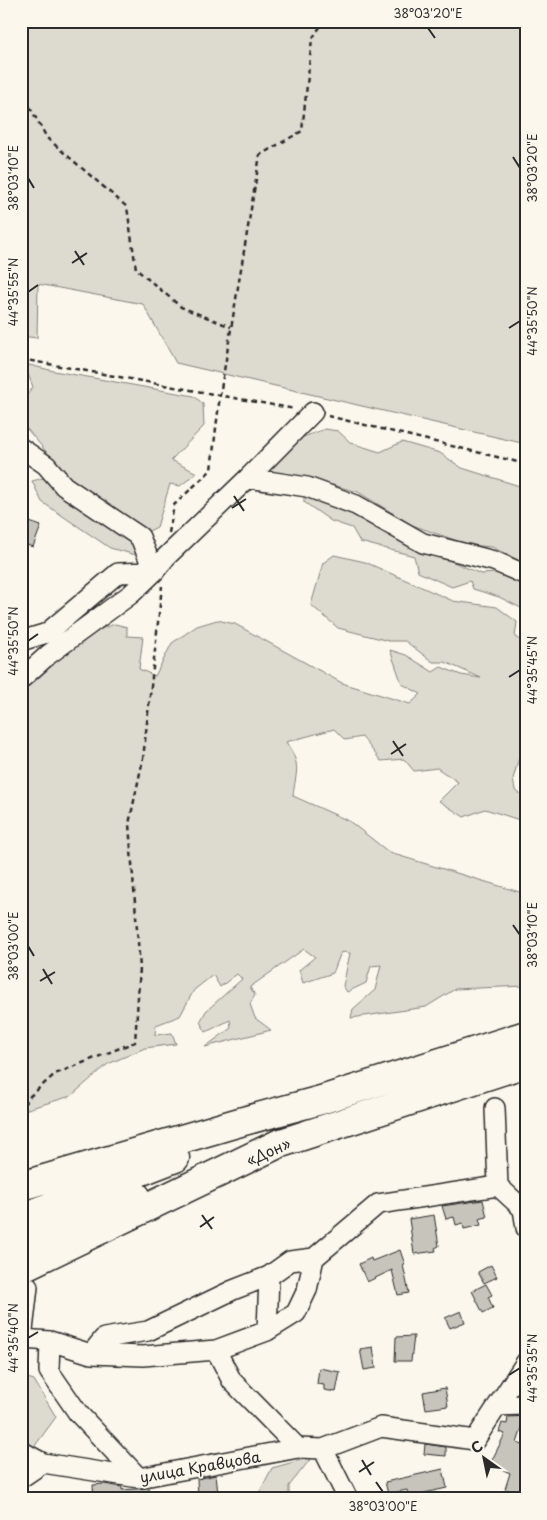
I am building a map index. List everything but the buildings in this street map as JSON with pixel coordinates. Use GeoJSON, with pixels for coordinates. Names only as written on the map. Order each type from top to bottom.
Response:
{"type":"FeatureCollection","features":[{"type":"Feature","properties":{"kind":"highway"},"geometry":{"type":"LineString","coordinates":[[21,1186],[321,1100],[526,1035]]}},
{"type":"Feature","properties":{"kind":"highway","name":"«Дон»"},"geometry":{"type":"LineString","coordinates":[[25,1277],[168,1198],[278,1144],[526,1063]]}},
{"type":"Feature","properties":{"kind":"highway"},"geometry":{"type":"LineString","coordinates":[[21,1218],[321,1100]]}},
{"type":"Feature","properties":{"kind":"highway"},"geometry":{"type":"LineString","coordinates":[[21,1239],[278,1144]]}},
{"type":"Feature","properties":{"kind":"street"},"geometry":{"type":"LineString","coordinates":[[21,679],[48,655],[131,594],[313,412]]}},
{"type":"Feature","properties":{"kind":"street"},"geometry":{"type":"LineString","coordinates":[[21,448],[46,465],[64,486],[140,537],[154,572]]}},
{"type":"Feature","properties":{"kind":"street"},"geometry":{"type":"LineString","coordinates":[[248,478],[307,487],[356,505],[423,543],[494,561],[526,575]]}},
{"type":"Feature","properties":{"kind":"street"},"geometry":{"type":"LineString","coordinates":[[21,641],[47,633],[118,573],[154,572]]}},
{"type":"Feature","properties":{"kind":"street"},"geometry":{"type":"LineString","coordinates":[[495,1108],[498,1186],[523,1209],[526,1228]]}},
{"type":"Feature","properties":{"kind":"street"},"geometry":{"type":"LineString","coordinates":[[91,1354],[104,1338],[148,1331],[233,1290],[269,1276],[290,1261],[314,1258],[378,1204],[498,1186]]}},
{"type":"Feature","properties":{"kind":"street"},"geometry":{"type":"LineString","coordinates":[[25,1277],[22,1339],[50,1341],[91,1354],[143,1356],[216,1350],[267,1331],[296,1313],[307,1290],[314,1258]]}},
{"type":"Feature","properties":{"kind":"street"},"geometry":{"type":"LineString","coordinates":[[267,1331],[269,1276]]}},
{"type":"Feature","properties":{"kind":"street"},"geometry":{"type":"LineString","coordinates":[[143,1356],[148,1331]]}},
{"type":"Feature","properties":{"kind":"street"},"geometry":{"type":"LineString","coordinates":[[50,1341],[49,1371],[78,1412],[139,1478]]}},
{"type":"Feature","properties":{"kind":"street"},"geometry":{"type":"LineString","coordinates":[[216,1350],[232,1381],[298,1448]]}},
{"type":"Feature","properties":{"kind":"street"},"geometry":{"type":"LineString","coordinates":[[348,1499],[323,1449],[381,1427],[475,1440],[526,1362]]}},
{"type":"Feature","properties":{"kind":"street"},"geometry":{"type":"LineString","coordinates":[[497,1406],[526,1405]]}},
{"type":"Feature","properties":{"kind":"street","name":"улица Кравцова"},"geometry":{"type":"LineString","coordinates":[[21,1451],[42,1463],[139,1478],[298,1448],[323,1449]]}},
{"type":"Feature","properties":{"kind":"street"},"geometry":{"type":"LineString","coordinates":[[21,1478],[42,1463]]}},
{"type":"Feature","properties":{"kind":"path"},"geometry":{"type":"LineString","coordinates":[[21,1113],[28,1098],[55,1074],[135,1042],[140,968],[130,824],[143,759],[166,557],[174,505],[210,470],[220,395],[260,155],[302,131],[312,39],[324,21]]}},
{"type":"Feature","properties":{"kind":"path"},"geometry":{"type":"LineString","coordinates":[[21,91],[47,138],[127,207],[136,269],[181,307],[231,327]]}},
{"type":"Feature","properties":{"kind":"path"},"geometry":{"type":"LineString","coordinates":[[21,359],[313,412],[526,464]]}},
{"type":"Feature","properties":{"kind":"shaded area"},"geometry":{"type":"Polygon","coordinates":[[[21,21],[526,21],[526,444],[176,363],[143,304],[38,284],[37,338],[21,336],[21,21]]]}},
{"type":"Feature","properties":{"kind":"shaded area"},"geometry":{"type":"Polygon","coordinates":[[[21,363],[54,371],[194,396],[203,404],[204,426],[171,460],[197,473],[180,486],[170,484],[157,527],[147,532],[82,486],[71,481],[27,429],[21,429],[21,396],[26,396],[33,387],[28,374],[21,372],[21,363]]]}},
{"type":"Feature","properties":{"kind":"shaded area"},"geometry":{"type":"Polygon","coordinates":[[[325,429],[338,431],[351,443],[380,452],[402,442],[440,453],[462,468],[526,488],[526,559],[522,562],[492,547],[469,545],[412,525],[358,492],[303,477],[266,471],[275,456],[303,437],[325,429]]]}},
{"type":"Feature","properties":{"kind":"shaded area"},"geometry":{"type":"Polygon","coordinates":[[[51,476],[141,550],[136,555],[110,548],[42,502],[32,481],[51,476]]]}},
{"type":"Feature","properties":{"kind":"shaded area"},"geometry":{"type":"Polygon","coordinates":[[[304,495],[315,496],[424,549],[481,574],[510,572],[526,579],[526,608],[523,609],[499,597],[473,589],[470,581],[452,587],[418,572],[414,556],[360,542],[352,528],[331,521],[304,502],[304,495]]]}},
{"type":"Feature","properties":{"kind":"shaded area"},"geometry":{"type":"Polygon","coordinates":[[[334,555],[365,562],[453,601],[497,607],[517,622],[515,637],[526,644],[526,733],[513,779],[515,790],[526,798],[526,822],[485,809],[464,817],[439,801],[458,782],[437,768],[414,771],[404,759],[381,761],[362,737],[345,740],[334,729],[286,742],[294,757],[297,768],[293,796],[349,821],[390,853],[526,894],[526,986],[455,989],[426,1007],[351,1018],[353,1009],[375,990],[381,965],[371,966],[366,983],[347,992],[343,986],[350,953],[341,952],[333,973],[303,983],[299,970],[315,957],[304,949],[250,987],[255,995],[250,1004],[255,1018],[271,1030],[205,1047],[231,1028],[230,1020],[206,1032],[200,1022],[206,1011],[242,979],[237,974],[220,987],[213,975],[194,990],[180,1016],[156,1025],[155,1035],[172,1033],[176,1044],[145,1048],[108,1064],[71,1096],[21,1111],[21,683],[61,657],[95,631],[115,624],[127,627],[127,636],[143,637],[139,669],[155,676],[172,643],[197,626],[217,620],[235,624],[342,683],[410,704],[421,694],[402,684],[390,650],[406,655],[433,672],[441,667],[461,675],[481,678],[445,662],[433,662],[405,641],[389,641],[338,628],[311,605],[323,563],[334,555]]]}},
{"type":"Feature","properties":{"kind":"shaded area"},"geometry":{"type":"Polygon","coordinates":[[[21,1376],[34,1380],[56,1417],[34,1447],[21,1438],[21,1376]]]}},
{"type":"Feature","properties":{"kind":"shaded area"},"geometry":{"type":"Polygon","coordinates":[[[312,1457],[289,1486],[289,1499],[256,1499],[272,1468],[312,1457]]]}}]}
